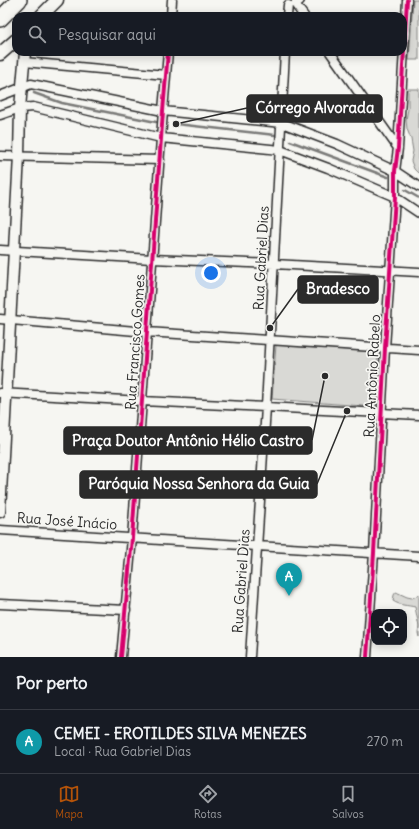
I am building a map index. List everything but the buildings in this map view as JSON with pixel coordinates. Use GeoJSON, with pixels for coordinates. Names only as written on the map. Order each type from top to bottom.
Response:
{"type":"FeatureCollection","features":[{"type":"Feature","properties":{"kind":"highway"},"geometry":{"type":"LineString","coordinates":[[0,20],[19,0]]}},
{"type":"Feature","properties":{"kind":"main road"},"geometry":{"type":"LineString","coordinates":[[45,12],[57,0]]}},
{"type":"Feature","properties":{"kind":"main road"},"geometry":{"type":"LineString","coordinates":[[0,54],[12,44]]}},
{"type":"Feature","properties":{"kind":"street"},"geometry":{"type":"LineString","coordinates":[[171,12],[172,0]]}},
{"type":"Feature","properties":{"kind":"street","name":"Rua Antônio Rabelo"},"geometry":{"type":"LineString","coordinates":[[406,12],[407,0]]}},
{"type":"Feature","properties":{"kind":"street"},"geometry":{"type":"LineString","coordinates":[[289,12],[293,2],[301,12]]}},
{"type":"Feature","properties":{"kind":"street","name":"Rua Francisco Gomes"},"geometry":{"type":"LineString","coordinates":[[121,657],[132,538],[168,56]]}},
{"type":"Feature","properties":{"kind":"street","name":"Rua Gabriel Dias"},"geometry":{"type":"LineString","coordinates":[[250,657],[266,407],[285,56]]}},
{"type":"Feature","properties":{"kind":"street"},"geometry":{"type":"LineString","coordinates":[[333,56],[398,148]]}},
{"type":"Feature","properties":{"kind":"street","name":"Rua Antônio Rabelo"},"geometry":{"type":"LineString","coordinates":[[367,657],[382,413],[384,348],[404,56]]}},
{"type":"Feature","properties":{"kind":"street"},"geometry":{"type":"LineString","coordinates":[[0,512],[5,320],[14,251],[20,108],[25,57],[166,75]]}},
{"type":"Feature","properties":{"kind":"street"},"geometry":{"type":"LineString","coordinates":[[0,96],[31,84],[163,111],[282,123],[337,144],[395,171],[419,187]]}},
{"type":"Feature","properties":{"kind":"street"},"geometry":{"type":"LineString","coordinates":[[0,115],[20,108],[33,107],[161,138],[280,150],[328,168],[395,197],[419,213]]}},
{"type":"Feature","properties":{"kind":"street"},"geometry":{"type":"LineString","coordinates":[[0,156],[160,160]]}},
{"type":"Feature","properties":{"kind":"street"},"geometry":{"type":"LineString","coordinates":[[0,250],[419,272]]}},
{"type":"Feature","properties":{"kind":"street"},"geometry":{"type":"LineString","coordinates":[[5,320],[147,332],[419,350]]}},
{"type":"Feature","properties":{"kind":"street"},"geometry":{"type":"LineString","coordinates":[[3,393],[419,415]]}},
{"type":"Feature","properties":{"kind":"street","name":"Rua José Inácio"},"geometry":{"type":"LineString","coordinates":[[0,530],[419,556]]}},
{"type":"Feature","properties":{"kind":"street"},"geometry":{"type":"LineString","coordinates":[[0,604],[126,610]]}},
{"type":"Feature","properties":{"kind":"shaded area"},"geometry":{"type":"Polygon","coordinates":[[[413,0],[419,0],[419,60],[409,60],[413,0]]]}},
{"type":"Feature","properties":{"kind":"shaded area"},"geometry":{"type":"Polygon","coordinates":[[[408,89],[419,89],[419,174],[414,169],[411,161],[413,151],[406,120],[408,109],[408,89]]]}},
{"type":"Feature","properties":{"kind":"shaded area"},"geometry":{"type":"Polygon","coordinates":[[[276,345],[378,352],[376,407],[272,399],[276,345]]]}},
{"type":"Feature","properties":{"kind":"shaded area"},"geometry":{"type":"Polygon","coordinates":[[[396,592],[412,598],[419,595],[419,627],[415,607],[401,605],[393,601],[396,592]]]}},
{"type":"Feature","properties":{"kind":"waterway"},"geometry":{"type":"LineString","coordinates":[[34,93],[62,103],[156,122]]}},
{"type":"Feature","properties":{"kind":"waterway"},"geometry":{"type":"LineString","coordinates":[[176,124],[275,135]]}},
{"type":"Feature","properties":{"kind":"waterway"},"geometry":{"type":"LineString","coordinates":[[290,141],[388,177]]}},
{"type":"Feature","properties":{"kind":"waterway"},"geometry":{"type":"LineString","coordinates":[[405,190],[419,198]]}},
{"type":"Feature","properties":{"kind":"cycle path"},"geometry":{"type":"LineString","coordinates":[[406,12],[407,0]]}},
{"type":"Feature","properties":{"kind":"cycle path"},"geometry":{"type":"LineString","coordinates":[[121,657],[132,538],[168,56]]}},
{"type":"Feature","properties":{"kind":"cycle path"},"geometry":{"type":"LineString","coordinates":[[367,657],[395,197],[395,171],[398,148],[404,56]]}},
{"type":"Feature","properties":{"kind":"place","name":"Córrego Alvorada"},"geometry":{"type":"Point","coordinates":[176,124]}},
{"type":"Feature","properties":{"kind":"place","name":"Bradesco"},"geometry":{"type":"Point","coordinates":[270,328]}},
{"type":"Feature","properties":{"kind":"place","name":"Praça Doutor Antônio Hélio Castro"},"geometry":{"type":"Point","coordinates":[325,376]}},
{"type":"Feature","properties":{"kind":"place","name":"Paróquia Nossa Senhora da Guia"},"geometry":{"type":"Point","coordinates":[347,411]}},
{"type":"Feature","properties":{"kind":"place","name":"CEMEI - EROTILDES SILVA MENEZES"},"geometry":{"type":"Point","coordinates":[289,596]}}]}
